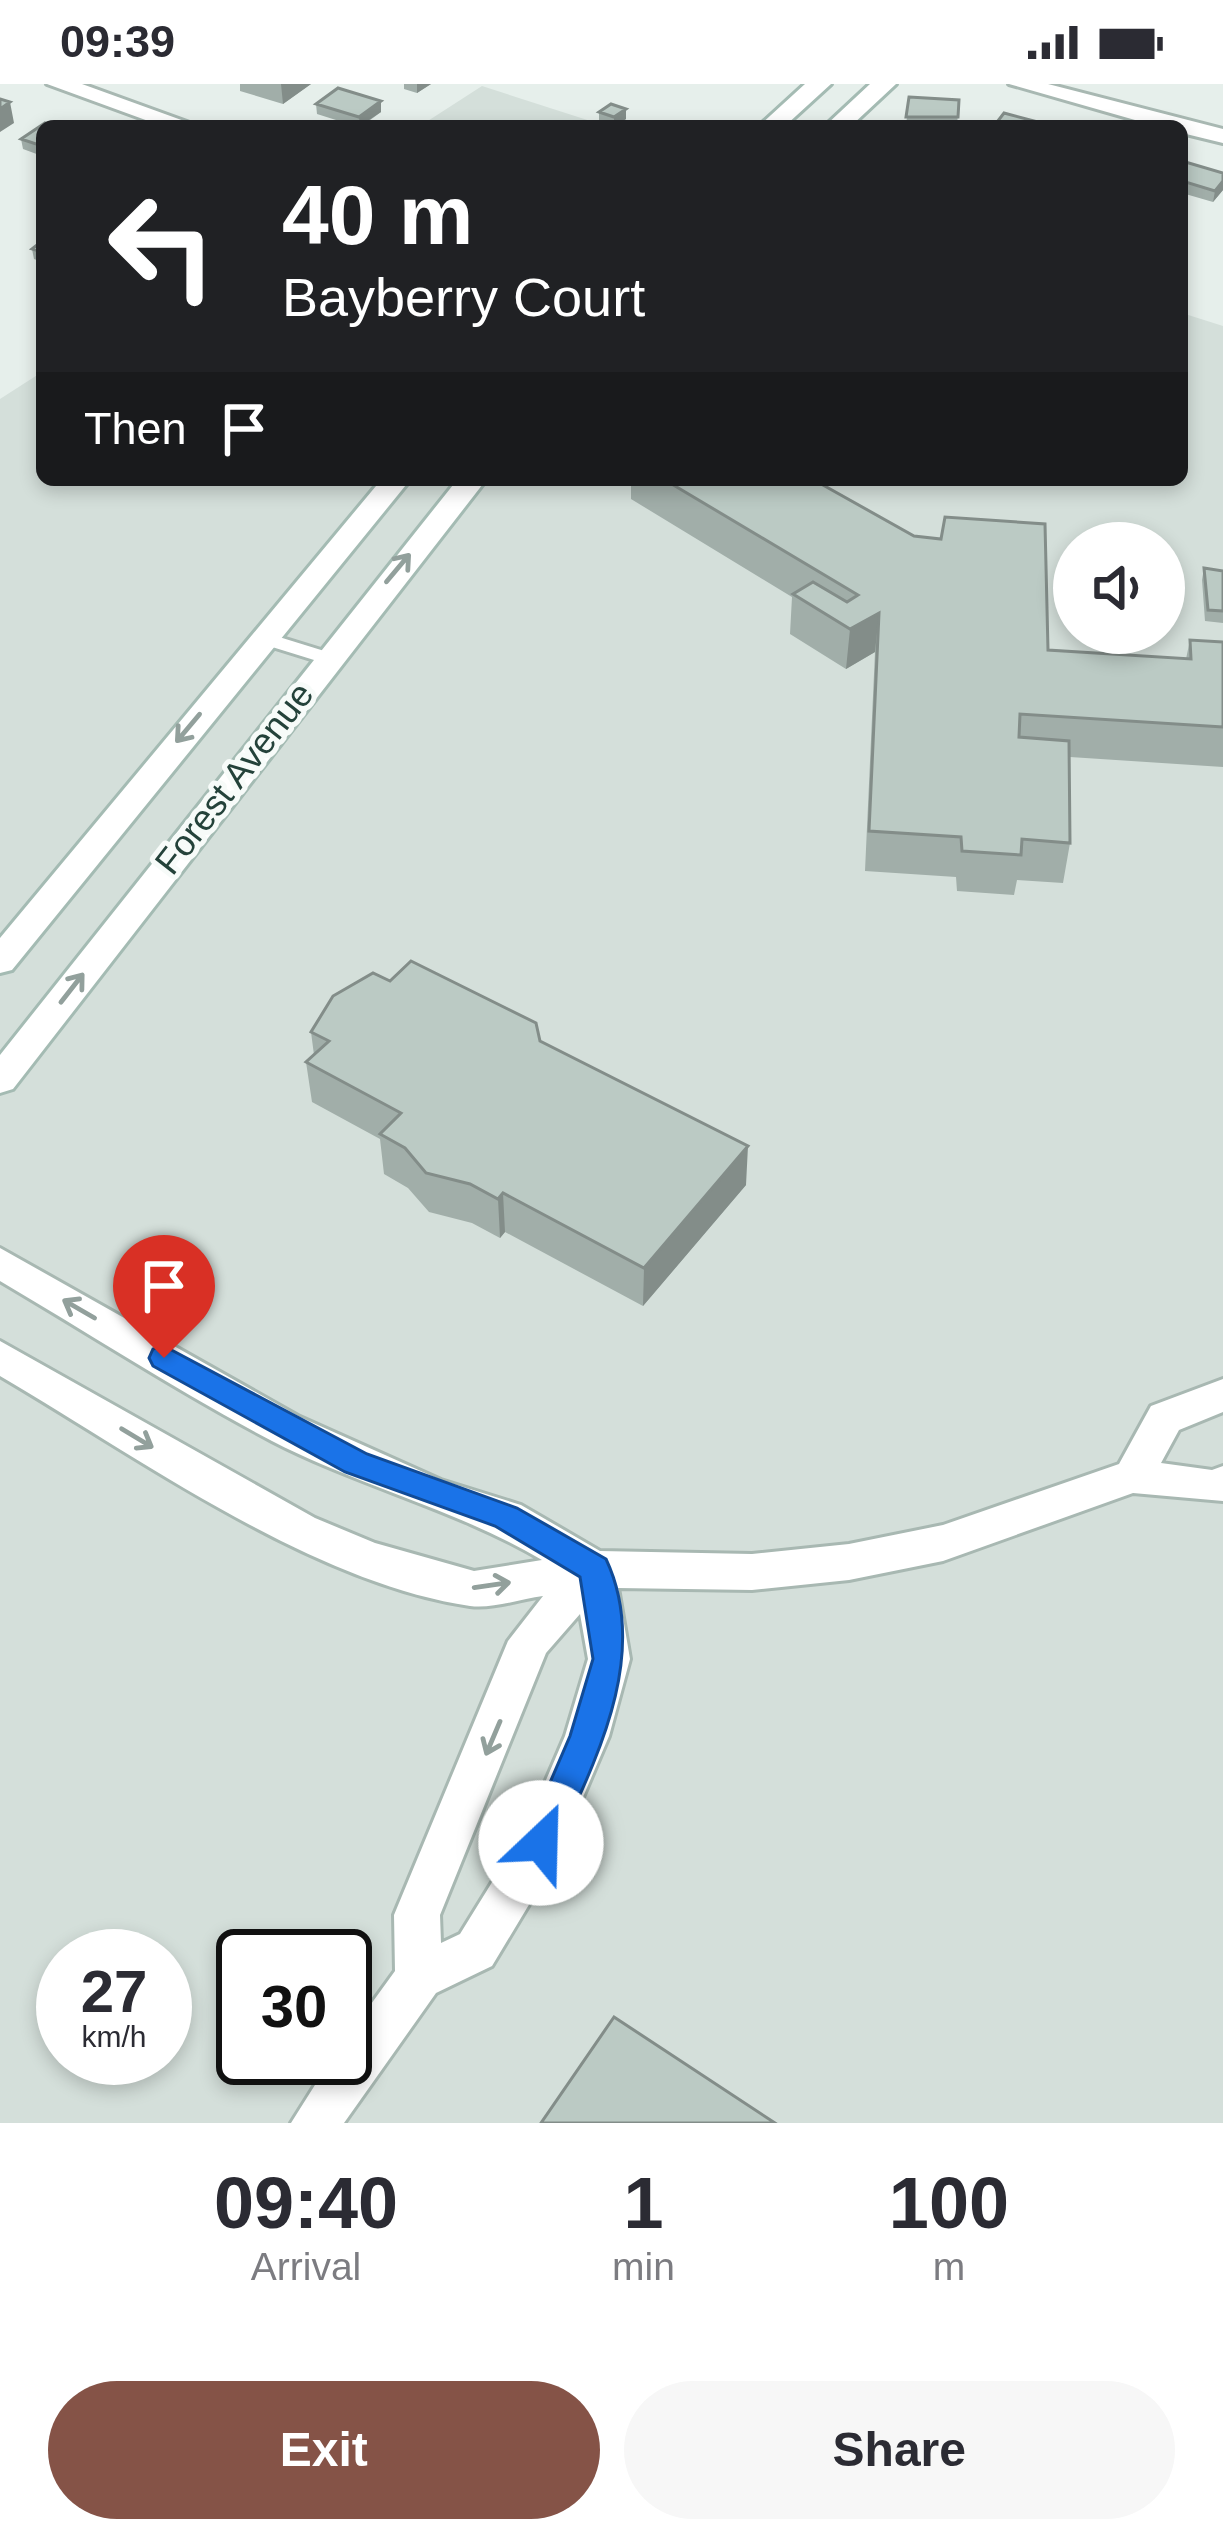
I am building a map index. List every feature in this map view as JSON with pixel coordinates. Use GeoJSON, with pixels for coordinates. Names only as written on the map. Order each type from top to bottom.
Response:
{"type":"FeatureCollection","features":[{"type":"Feature","properties":{"kind":"street"},"geometry":{"type":"LineString","coordinates":[[59,84],[168,120]]}},
{"type":"Feature","properties":{"kind":"street"},"geometry":{"type":"LineString","coordinates":[[778,120],[819,84]]}},
{"type":"Feature","properties":{"kind":"street"},"geometry":{"type":"LineString","coordinates":[[844,120],[884,84]]}},
{"type":"Feature","properties":{"kind":"street"},"geometry":{"type":"LineString","coordinates":[[1021,84],[1161,120]]}},
{"type":"Feature","properties":{"kind":"street"},"geometry":{"type":"LineString","coordinates":[[1188,127],[1223,136]]}},
{"type":"Feature","properties":{"kind":"street","name":"Forest Avenue"},"geometry":{"type":"LineString","coordinates":[[0,961],[391,486]]}},
{"type":"Feature","properties":{"kind":"street","name":"Forest Avenue"},"geometry":{"type":"LineString","coordinates":[[0,1080],[327,658],[467,486]]}},
{"type":"Feature","properties":{"kind":"street"},"geometry":{"type":"LineString","coordinates":[[0,1263],[286,1429],[431,1494],[506,1517],[594,1569],[609,1659],[565,1790],[514,1893],[476,1950],[419,1978],[315,2123]]}},
{"type":"Feature","properties":{"kind":"street"},"geometry":{"type":"LineString","coordinates":[[0,1357],[243,1501],[368,1559],[474,1589],[594,1569],[752,1572],[849,1562],[943,1543],[1133,1476],[1214,1487],[1223,1484]]}},
{"type":"Feature","properties":{"kind":"street"},"geometry":{"type":"LineString","coordinates":[[1133,1476],[1165,1418],[1223,1395]]}},
{"type":"Feature","properties":{"kind":"street"},"geometry":{"type":"LineString","coordinates":[[419,1978],[416,1915],[530,1641],[594,1569]]}},
{"type":"Feature","properties":{"kind":"lane"},"geometry":{"type":"LineString","coordinates":[[262,638],[327,658]]}},
{"type":"Feature","properties":{"kind":"shaded area"},"geometry":{"type":"Polygon","coordinates":[[[482,86],[587,120],[429,120],[482,86]]]}},
{"type":"Feature","properties":{"kind":"shaded area"},"geometry":{"type":"Polygon","coordinates":[[[1188,315],[1223,326],[1223,2123],[0,2123],[0,399],[36,376],[36,486],[1188,486],[1188,315]]]}},
{"type":"Feature","properties":{"kind":"building"},"geometry":{"type":"Polygon","coordinates":[[[338,88],[381,101],[359,117],[316,104],[338,88]]]}},
{"type":"Feature","properties":{"kind":"building"},"geometry":{"type":"Polygon","coordinates":[[[909,97],[959,100],[958,117],[906,117],[909,97]]]}},
{"type":"Feature","properties":{"kind":"building"},"geometry":{"type":"Polygon","coordinates":[[[611,104],[626,109],[614,117],[599,112],[611,104]]]}},
{"type":"Feature","properties":{"kind":"building"},"geometry":{"type":"Polygon","coordinates":[[[1004,113],[1030,120],[999,120],[1004,113]]]}},
{"type":"Feature","properties":{"kind":"building"},"geometry":{"type":"Polygon","coordinates":[[[36,129],[36,144],[21,139],[36,129]]]}},
{"type":"Feature","properties":{"kind":"building"},"geometry":{"type":"Polygon","coordinates":[[[1188,163],[1223,173],[1215,191],[1188,183],[1188,163]]]}},
{"type":"Feature","properties":{"kind":"building"},"geometry":{"type":"Polygon","coordinates":[[[675,486],[825,486],[914,536],[941,539],[945,517],[1045,524],[1048,650],[1053,654],[1191,659],[1190,640],[1223,642],[1223,727],[1020,714],[1019,737],[1069,741],[1070,843],[1022,839],[1021,855],[962,851],[961,837],[869,831],[879,613],[850,629],[793,594],[813,582],[847,602],[858,595],[675,486]]]}},
{"type":"Feature","properties":{"kind":"building"},"geometry":{"type":"Polygon","coordinates":[[[1204,568],[1223,571],[1223,611],[1208,610],[1204,568]]]}},
{"type":"Feature","properties":{"kind":"building"},"geometry":{"type":"Polygon","coordinates":[[[411,961],[536,1023],[540,1041],[748,1146],[644,1268],[503,1193],[498,1199],[470,1184],[426,1173],[405,1148],[380,1134],[401,1113],[306,1062],[329,1041],[311,1032],[333,996],[373,973],[390,981],[411,961]]]}},
{"type":"Feature","properties":{"kind":"building"},"geometry":{"type":"Polygon","coordinates":[[[614,2017],[775,2123],[541,2123],[614,2017]]]}},
{"type":"Feature","properties":{"kind":"route"},"geometry":{"type":"LineString","coordinates":[[164,1358],[286,1429],[431,1494],[506,1517],[594,1569],[609,1659],[586,1736],[541,1843]]}}]}
